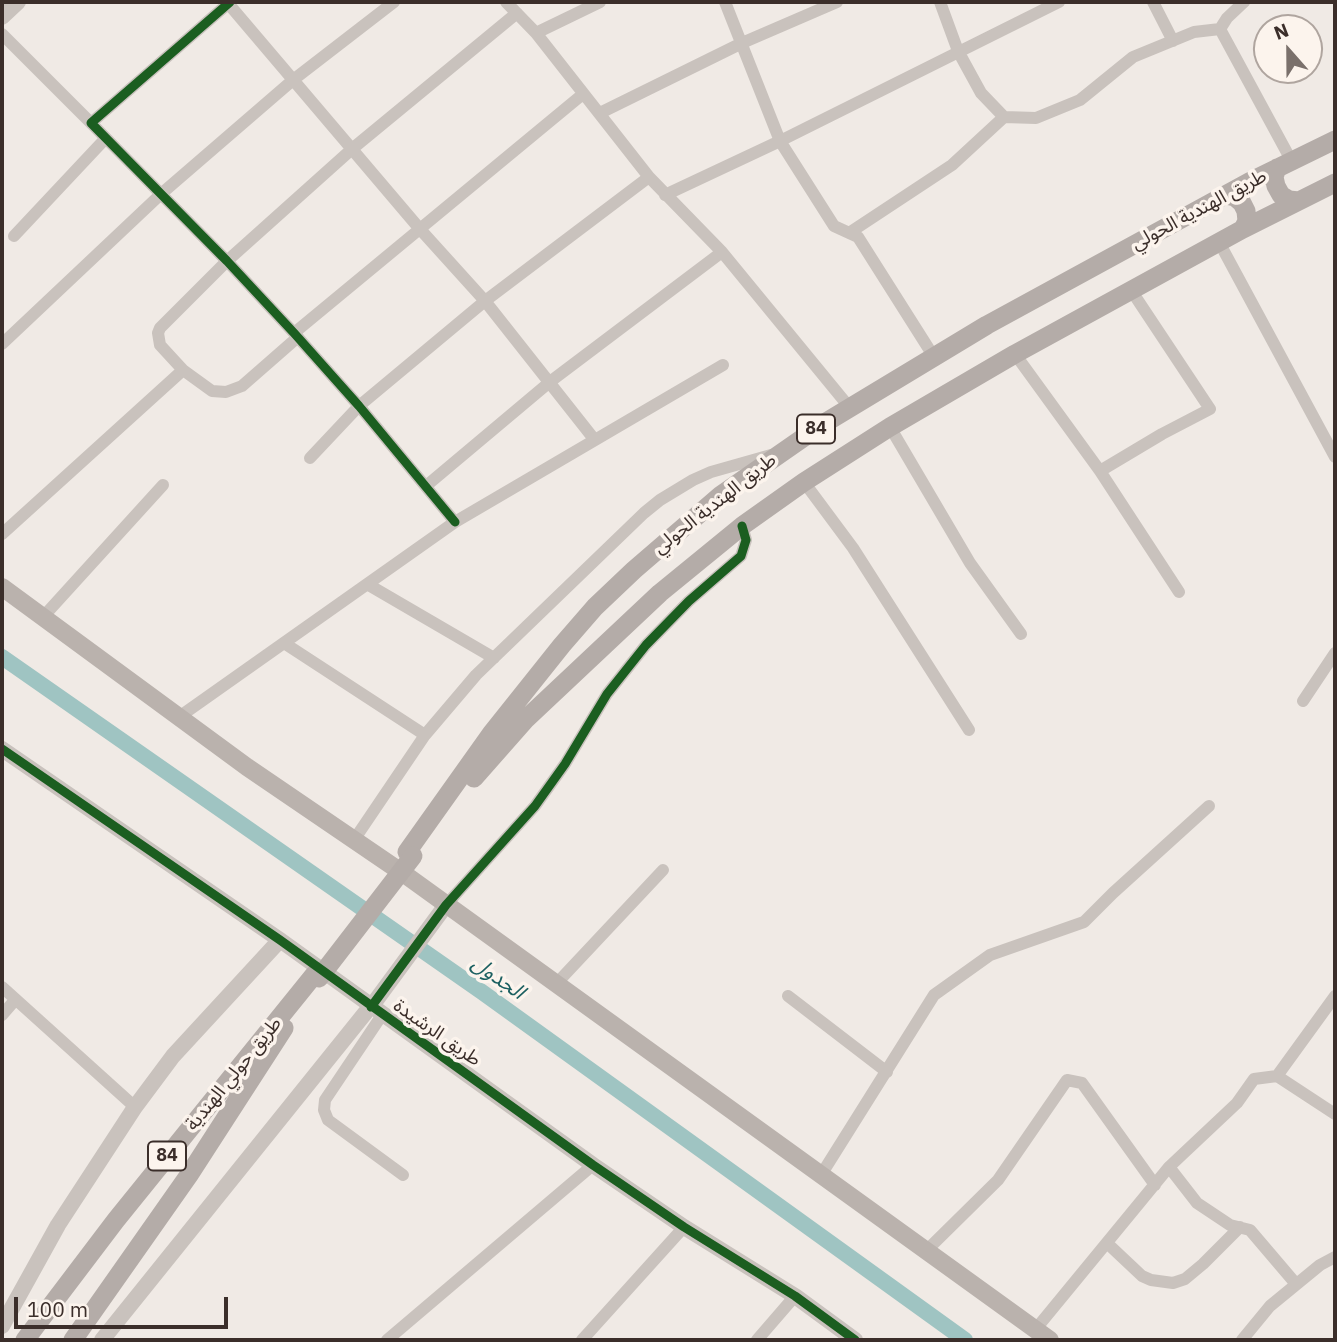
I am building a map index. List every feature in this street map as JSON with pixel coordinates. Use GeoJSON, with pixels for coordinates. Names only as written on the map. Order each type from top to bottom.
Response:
{"type":"FeatureCollection","features":[{"type":"Feature","properties":{"kind":"highway","name":"طريق الهندية الحولي"},"geometry":{"type":"LineString","coordinates":[[410,854],[525,689],[596,607],[676,533],[722,495],[779,453],[987,325],[1284,164],[1335,140]]}},
{"type":"Feature","properties":{"kind":"highway"},"geometry":{"type":"LineString","coordinates":[[1284,164],[1274,177],[1276,186],[1281,195],[1289,200],[1299,201]]}},
{"type":"Feature","properties":{"kind":"highway","name":"طريق الهندية الحولي"},"geometry":{"type":"LineString","coordinates":[[410,854],[526,719],[650,602],[742,526],[804,482],[890,427],[1014,354],[1243,229],[1335,183]]}},
{"type":"Feature","properties":{"kind":"highway"},"geometry":{"type":"LineString","coordinates":[[1226,195],[1235,197],[1247,211],[1243,229]]}},
{"type":"Feature","properties":{"kind":"highway","name":"84"},"geometry":{"type":"LineString","coordinates":[[316,976],[410,854]]}},
{"type":"Feature","properties":{"kind":"highway","name":"طريق حولي الهندية"},"geometry":{"type":"LineString","coordinates":[[25,1340],[116,1220],[316,976]]}},
{"type":"Feature","properties":{"kind":"highway","name":"طريق حولي الهندية"},"geometry":{"type":"LineString","coordinates":[[73,1340],[189,1175],[316,976]]}},
{"type":"Feature","properties":{"kind":"main road"},"geometry":{"type":"LineString","coordinates":[[2,587],[179,717],[446,905],[1042,1335]]}},
{"type":"Feature","properties":{"kind":"street"},"geometry":{"type":"LineString","coordinates":[[2,18],[18,2]]}},
{"type":"Feature","properties":{"kind":"street"},"geometry":{"type":"LineString","coordinates":[[92,123],[228,2],[419,228],[485,301],[551,381],[594,439]]}},
{"type":"Feature","properties":{"kind":"street"},"geometry":{"type":"LineString","coordinates":[[2,344],[161,194],[293,80],[394,2]]}},
{"type":"Feature","properties":{"kind":"street"},"geometry":{"type":"LineString","coordinates":[[506,2],[536,33],[649,177],[722,253],[850,408]]}},
{"type":"Feature","properties":{"kind":"street"},"geometry":{"type":"LineString","coordinates":[[536,33],[600,2]]}},
{"type":"Feature","properties":{"kind":"street"},"geometry":{"type":"LineString","coordinates":[[725,2],[780,141],[834,226],[858,237],[934,357]]}},
{"type":"Feature","properties":{"kind":"street"},"geometry":{"type":"LineString","coordinates":[[600,113],[742,43],[837,2]]}},
{"type":"Feature","properties":{"kind":"street"},"geometry":{"type":"LineString","coordinates":[[940,2],[958,51],[982,93],[1004,117]]}},
{"type":"Feature","properties":{"kind":"street"},"geometry":{"type":"LineString","coordinates":[[665,195],[1059,2]]}},
{"type":"Feature","properties":{"kind":"street"},"geometry":{"type":"LineString","coordinates":[[1153,2],[1172,41]]}},
{"type":"Feature","properties":{"kind":"street"},"geometry":{"type":"LineString","coordinates":[[1220,29],[1244,2]]}},
{"type":"Feature","properties":{"kind":"street"},"geometry":{"type":"LineString","coordinates":[[517,13],[352,149],[227,261],[160,328],[160,345],[183,370],[212,391],[226,392],[242,386],[419,228],[583,94]]}},
{"type":"Feature","properties":{"kind":"street"},"geometry":{"type":"LineString","coordinates":[[849,233],[952,165],[1004,117],[1036,118],[1080,100],[1133,57],[1194,32],[1220,29]]}},
{"type":"Feature","properties":{"kind":"street"},"geometry":{"type":"LineString","coordinates":[[1220,29],[1284,164]]}},
{"type":"Feature","properties":{"kind":"street"},"geometry":{"type":"LineString","coordinates":[[2,34],[227,261],[296,335],[455,522]]}},
{"type":"Feature","properties":{"kind":"street"},"geometry":{"type":"LineString","coordinates":[[14,236],[106,138]]}},
{"type":"Feature","properties":{"kind":"street"},"geometry":{"type":"LineString","coordinates":[[310,457],[359,406],[485,301],[649,177]]}},
{"type":"Feature","properties":{"kind":"street"},"geometry":{"type":"LineString","coordinates":[[1219,242],[1335,457]]}},
{"type":"Feature","properties":{"kind":"street"},"geometry":{"type":"LineString","coordinates":[[426,486],[551,381],[722,253]]}},
{"type":"Feature","properties":{"kind":"street"},"geometry":{"type":"LineString","coordinates":[[1100,471],[1210,409],[1131,290]]}},
{"type":"Feature","properties":{"kind":"street"},"geometry":{"type":"LineString","coordinates":[[1014,354],[1100,471],[1179,592]]}},
{"type":"Feature","properties":{"kind":"street"},"geometry":{"type":"LineString","coordinates":[[179,717],[455,522],[723,365]]}},
{"type":"Feature","properties":{"kind":"street"},"geometry":{"type":"LineString","coordinates":[[2,534],[183,370]]}},
{"type":"Feature","properties":{"kind":"street"},"geometry":{"type":"LineString","coordinates":[[890,427],[970,563],[1021,634]]}},
{"type":"Feature","properties":{"kind":"street"},"geometry":{"type":"LineString","coordinates":[[354,840],[425,735],[476,675],[660,500],[711,472],[779,453]]}},
{"type":"Feature","properties":{"kind":"street"},"geometry":{"type":"LineString","coordinates":[[804,482],[853,548],[969,730]]}},
{"type":"Feature","properties":{"kind":"street"},"geometry":{"type":"LineString","coordinates":[[43,617],[163,485]]}},
{"type":"Feature","properties":{"kind":"street"},"geometry":{"type":"LineString","coordinates":[[404,1175],[328,1120],[324,1110],[326,1100],[396,973],[446,905],[535,806],[565,764],[607,694],[646,645],[689,601],[741,556],[746,540],[742,526]]}},
{"type":"Feature","properties":{"kind":"street"},"geometry":{"type":"LineString","coordinates":[[367,584],[494,658]]}},
{"type":"Feature","properties":{"kind":"street"},"geometry":{"type":"LineString","coordinates":[[284,643],[425,735]]}},
{"type":"Feature","properties":{"kind":"street"},"geometry":{"type":"LineString","coordinates":[[1303,701],[1335,653]]}},
{"type":"Feature","properties":{"kind":"street","name":"طريق الرشيدة"},"geometry":{"type":"LineString","coordinates":[[2,749],[280,940],[593,1165],[684,1227],[795,1296],[855,1340]]}},
{"type":"Feature","properties":{"kind":"street"},"geometry":{"type":"LineString","coordinates":[[821,1175],[934,995],[990,955],[1084,922],[1209,806]]}},
{"type":"Feature","properties":{"kind":"street"},"geometry":{"type":"LineString","coordinates":[[556,984],[663,870]]}},
{"type":"Feature","properties":{"kind":"street"},"geometry":{"type":"LineString","coordinates":[[2,1326],[58,1225],[111,1140],[173,1056],[280,940]]}},
{"type":"Feature","properties":{"kind":"street"},"geometry":{"type":"LineString","coordinates":[[2,987],[135,1107]]}},
{"type":"Feature","properties":{"kind":"street"},"geometry":{"type":"LineString","coordinates":[[788,996],[887,1072]]}},
{"type":"Feature","properties":{"kind":"street"},"geometry":{"type":"LineString","coordinates":[[1277,1076],[1335,996]]}},
{"type":"Feature","properties":{"kind":"street"},"geometry":{"type":"LineString","coordinates":[[2,1015],[15,1000]]}},
{"type":"Feature","properties":{"kind":"street"},"geometry":{"type":"LineString","coordinates":[[102,1340],[374,1010]]}},
{"type":"Feature","properties":{"kind":"street"},"geometry":{"type":"LineString","coordinates":[[1042,1335],[1108,1244],[1169,1167],[1237,1102],[1254,1079],[1277,1076],[1335,1114]]}},
{"type":"Feature","properties":{"kind":"street"},"geometry":{"type":"LineString","coordinates":[[926,1251],[998,1180],[1067,1080],[1082,1083],[1155,1185]]}},
{"type":"Feature","properties":{"kind":"street"},"geometry":{"type":"LineString","coordinates":[[387,1340],[593,1165]]}},
{"type":"Feature","properties":{"kind":"street"},"geometry":{"type":"LineString","coordinates":[[1169,1167],[1197,1203],[1230,1225],[1250,1230],[1296,1284]]}},
{"type":"Feature","properties":{"kind":"street"},"geometry":{"type":"LineString","coordinates":[[582,1340],[684,1227]]}},
{"type":"Feature","properties":{"kind":"street"},"geometry":{"type":"LineString","coordinates":[[1108,1244],[1142,1276],[1173,1283],[1185,1279],[1203,1264],[1240,1227]]}},
{"type":"Feature","properties":{"kind":"street"},"geometry":{"type":"LineString","coordinates":[[1242,1340],[1270,1306],[1320,1265],[1335,1257]]}},
{"type":"Feature","properties":{"kind":"street"},"geometry":{"type":"LineString","coordinates":[[757,1340],[795,1296]]}},
{"type":"Feature","properties":{"kind":"waterway","name":"الجدول"},"geometry":{"type":"LineString","coordinates":[[2,657],[482,992],[965,1340]]}},
{"type":"Feature","properties":{"kind":"cycle path"},"geometry":{"type":"LineString","coordinates":[[230,2],[91,123],[294,333],[359,406],[455,522]]}},
{"type":"Feature","properties":{"kind":"cycle path"},"geometry":{"type":"LineString","coordinates":[[371,1007],[446,905],[535,806],[565,764],[607,694],[646,645],[689,601],[741,556],[746,540],[742,526]]}},
{"type":"Feature","properties":{"kind":"cycle path"},"geometry":{"type":"LineString","coordinates":[[2,749],[280,940],[593,1165],[684,1227],[795,1296],[855,1340]]}}]}
